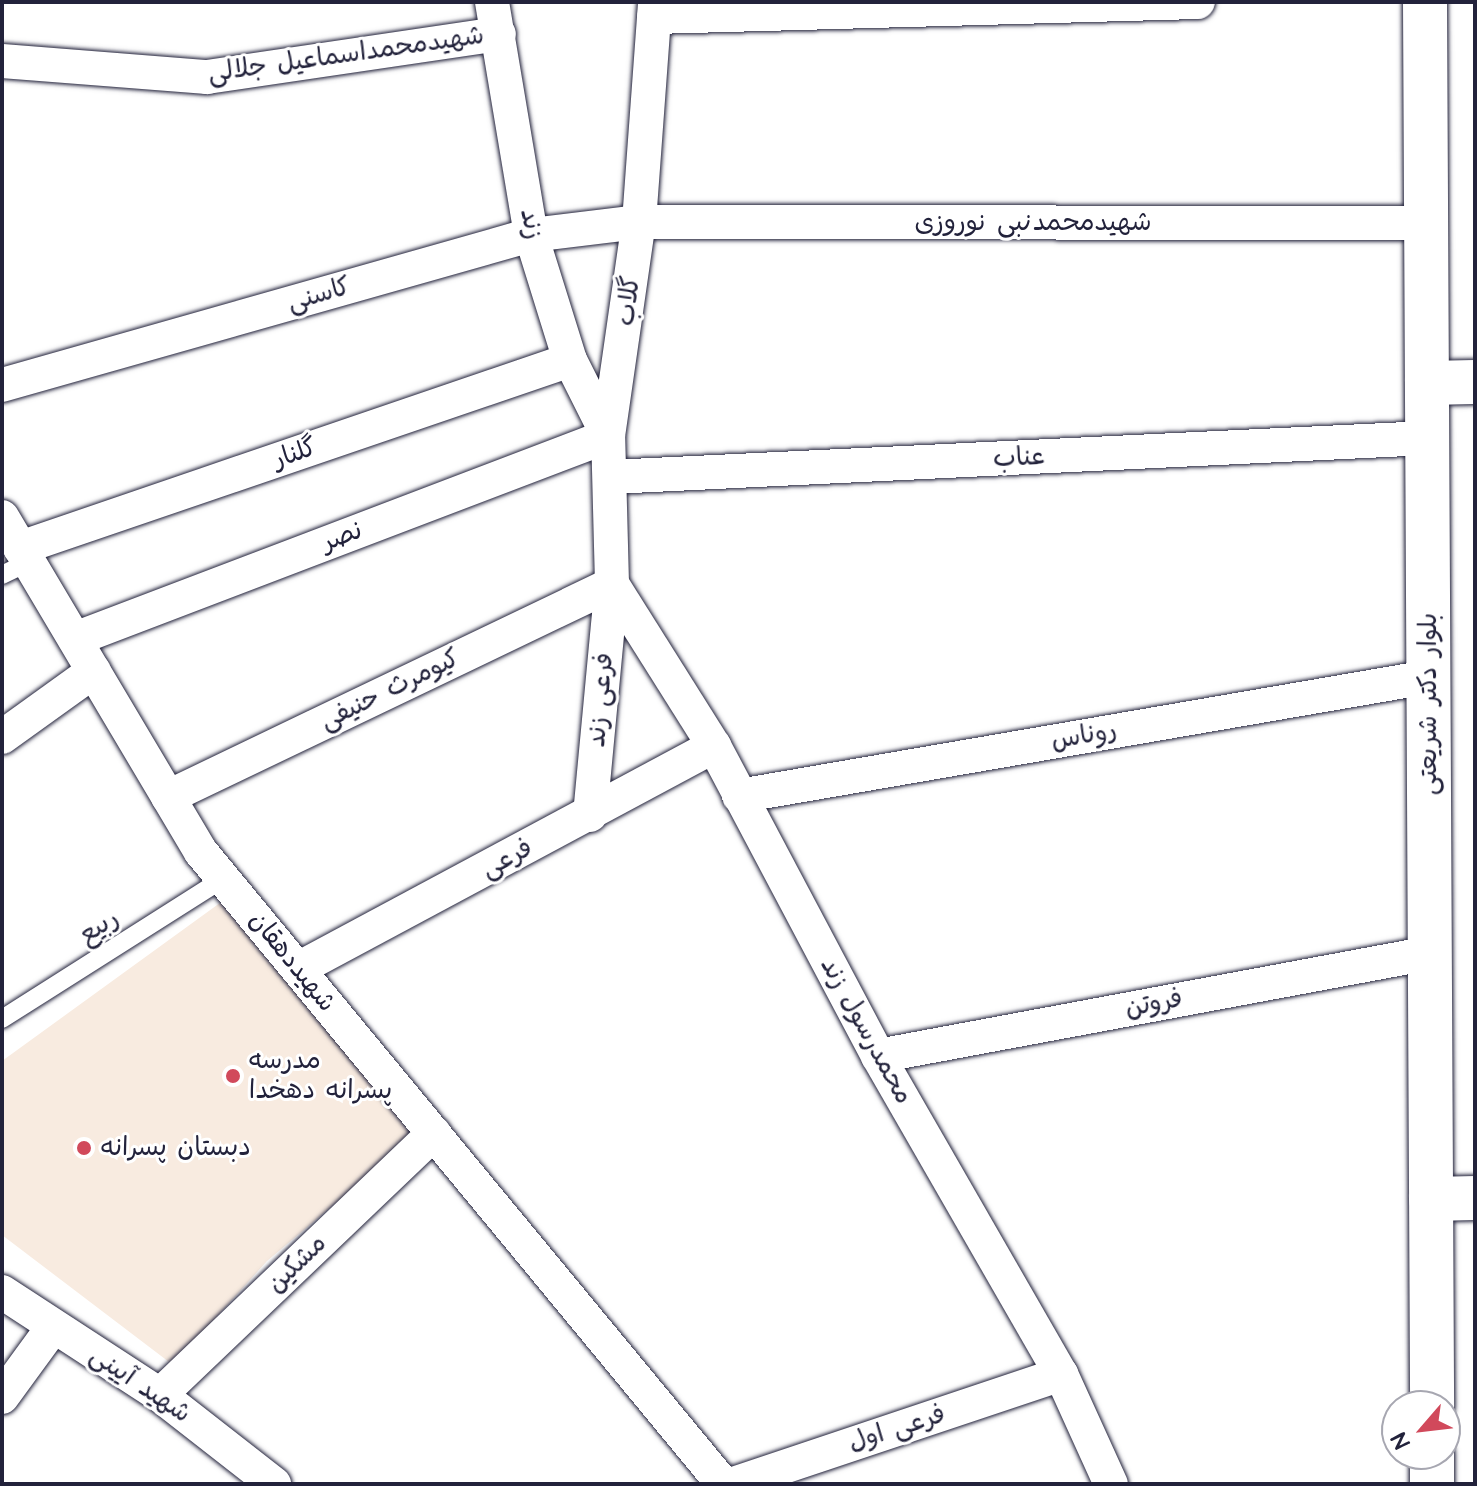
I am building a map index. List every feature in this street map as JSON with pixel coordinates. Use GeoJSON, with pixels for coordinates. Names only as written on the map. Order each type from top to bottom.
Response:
{"type":"FeatureCollection","features":[{"type":"Feature","properties":{"kind":"main road","name":"بلوار دکتر شریعتی"},"geometry":{"type":"LineString","coordinates":[[1425,2],[1432,1390]]}},
{"type":"Feature","properties":{"kind":"main road"},"geometry":{"type":"LineString","coordinates":[[1427,383],[1475,382]]}},
{"type":"Feature","properties":{"kind":"main road"},"geometry":{"type":"LineString","coordinates":[[1431,1199],[1475,1198]]}},
{"type":"Feature","properties":{"kind":"street","name":"گلاب"},"geometry":{"type":"LineString","coordinates":[[612,584],[608,436],[639,222],[655,10],[1198,2]]}},
{"type":"Feature","properties":{"kind":"street","name":"شهیدمحمداسماعیل جلالی"},"geometry":{"type":"LineString","coordinates":[[2,61],[207,77],[496,18]]}},
{"type":"Feature","properties":{"kind":"street","name":"زند"},"geometry":{"type":"LineString","coordinates":[[496,18],[531,235],[570,360],[608,436]]}},
{"type":"Feature","properties":{"kind":"street","name":"شهیدمحمدنبی نوروزی"},"geometry":{"type":"LineString","coordinates":[[639,222],[1426,223]]}},
{"type":"Feature","properties":{"kind":"street","name":"کاسنی"},"geometry":{"type":"LineString","coordinates":[[2,385],[531,235],[639,222]]}},
{"type":"Feature","properties":{"kind":"street","name":"گلنار"},"geometry":{"type":"LineString","coordinates":[[17,562],[570,360]]}},
{"type":"Feature","properties":{"kind":"street","name":"نصر"},"geometry":{"type":"LineString","coordinates":[[75,639],[608,436]]}},
{"type":"Feature","properties":{"kind":"street","name":"عناب"},"geometry":{"type":"LineString","coordinates":[[610,477],[1427,438]]}},
{"type":"Feature","properties":{"kind":"street","name":"شهیددهقان"},"geometry":{"type":"LineString","coordinates":[[2,517],[17,562],[75,639],[168,797],[223,879],[723,1484]]}},
{"type":"Feature","properties":{"kind":"street","name":"محمدرسول زند"},"geometry":{"type":"LineString","coordinates":[[612,584],[714,746],[878,1056],[1061,1374],[1111,1484]]}},
{"type":"Feature","properties":{"kind":"street","name":"کیومرث حنیفی"},"geometry":{"type":"LineString","coordinates":[[168,797],[612,584]]}},
{"type":"Feature","properties":{"kind":"street","name":"فرعی زند"},"geometry":{"type":"LineString","coordinates":[[590,815],[612,584]]}},
{"type":"Feature","properties":{"kind":"street"},"geometry":{"type":"LineString","coordinates":[[2,737],[94,671]]}},
{"type":"Feature","properties":{"kind":"street","name":"روناس"},"geometry":{"type":"LineString","coordinates":[[739,796],[1428,677]]}},
{"type":"Feature","properties":{"kind":"street","name":"فرعی"},"geometry":{"type":"LineString","coordinates":[[298,969],[714,746]]}},
{"type":"Feature","properties":{"kind":"street","name":"فروتن"},"geometry":{"type":"LineString","coordinates":[[878,1056],[1430,953]]}},
{"type":"Feature","properties":{"kind":"street","name":"مشکین"},"geometry":{"type":"LineString","coordinates":[[160,1395],[434,1133]]}},
{"type":"Feature","properties":{"kind":"street","name":"شهید آیینی"},"geometry":{"type":"LineString","coordinates":[[2,1292],[160,1395],[256,1478]]}},
{"type":"Feature","properties":{"kind":"street"},"geometry":{"type":"LineString","coordinates":[[2,1397],[53,1327]]}},
{"type":"Feature","properties":{"kind":"street","name":"فرعی اول"},"geometry":{"type":"LineString","coordinates":[[733,1484],[1061,1374]]}},
{"type":"Feature","properties":{"kind":"lane","name":"ربیع"},"geometry":{"type":"LineString","coordinates":[[2,1019],[223,879]]}},
{"type":"Feature","properties":{"kind":"shaded area"},"geometry":{"type":"Polygon","coordinates":[[[224,900],[414,1137],[267,1261],[173,1365],[2,1235],[2,1061],[224,900]]]}},
{"type":"Feature","properties":{"kind":"place","name":"مدرسه پسرانه دهخدا"},"geometry":{"type":"Point","coordinates":[233,1076]}},
{"type":"Feature","properties":{"kind":"place","name":"دبستان پسرانه"},"geometry":{"type":"Point","coordinates":[84,1148]}}]}
